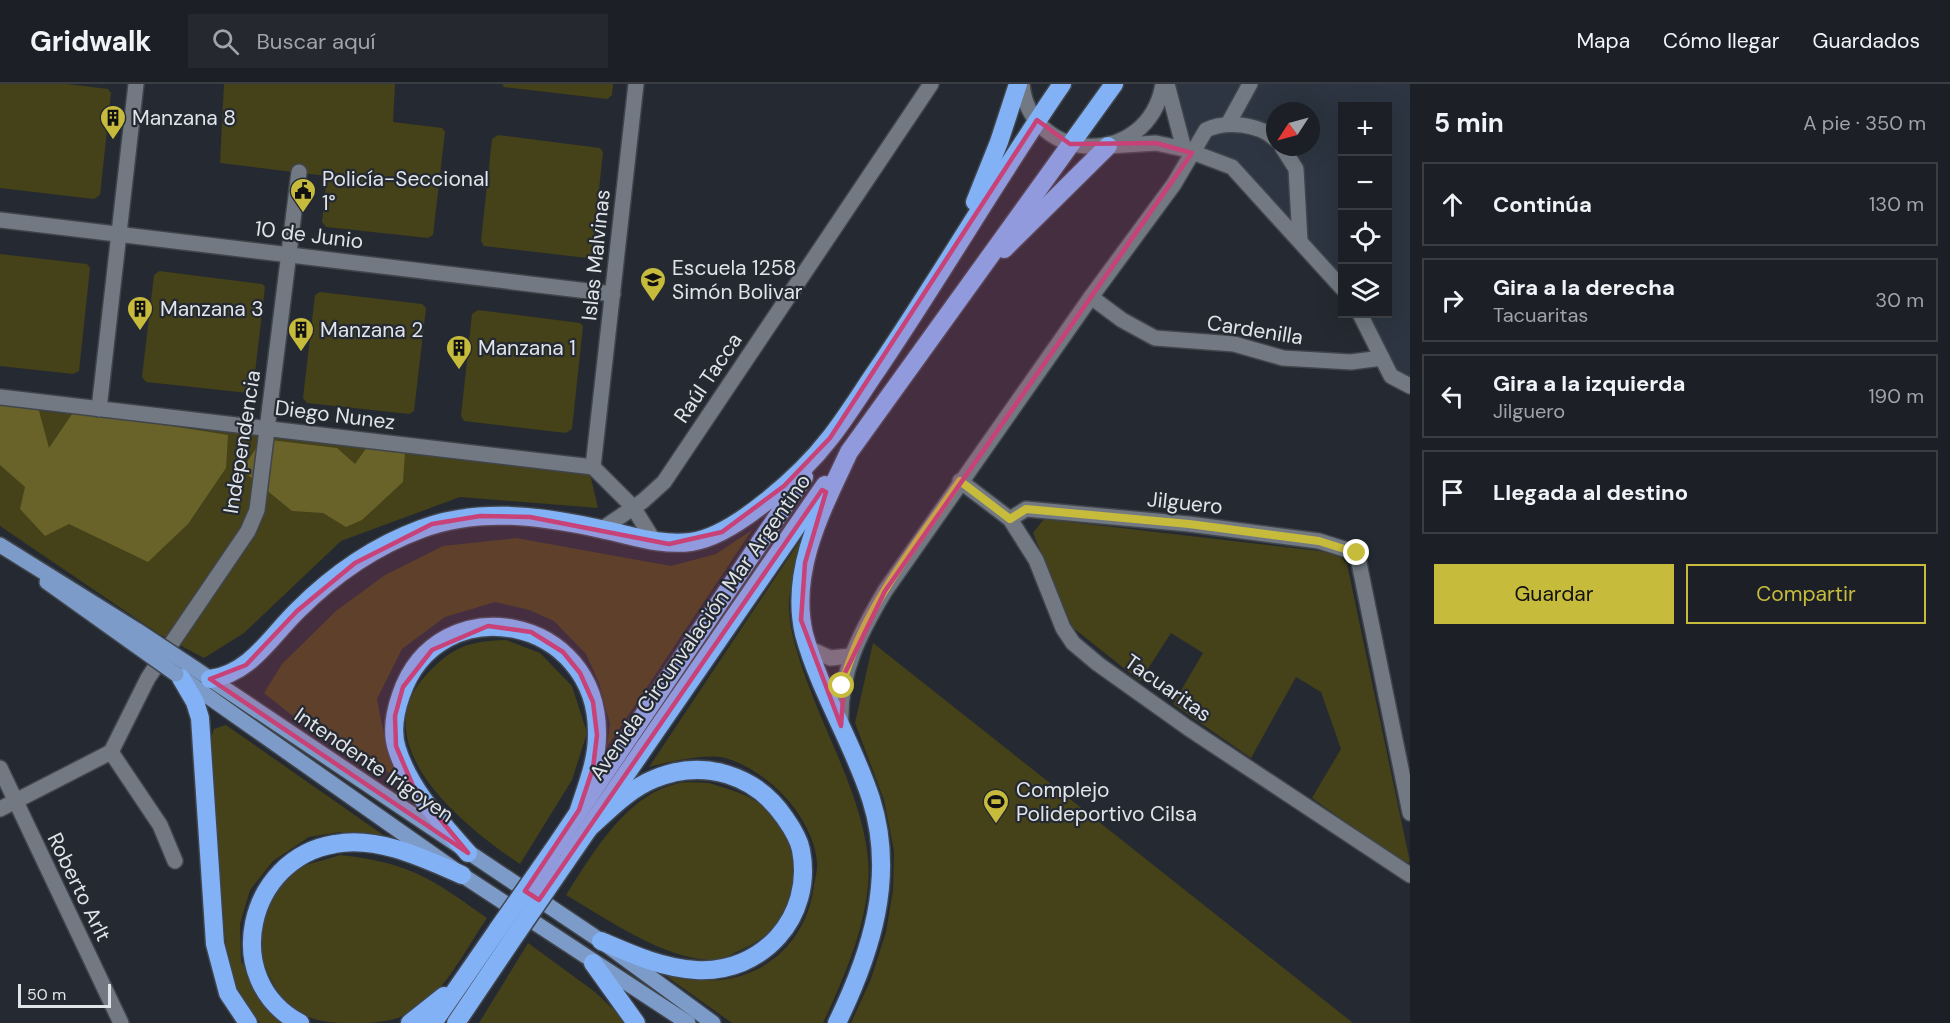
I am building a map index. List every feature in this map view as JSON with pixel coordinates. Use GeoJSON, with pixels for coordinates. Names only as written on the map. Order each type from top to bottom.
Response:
{"type":"FeatureCollection","features":[{"type":"Feature","properties":{"kind":"highway"},"geometry":{"type":"LineString","coordinates":[[958,243],[1020,84]]}},
{"type":"Feature","properties":{"kind":"highway"},"geometry":{"type":"LineString","coordinates":[[210,679],[233,674],[246,665],[297,611],[355,563],[409,533],[457,519],[505,515],[602,529],[654,541],[684,543],[722,532],[784,486],[830,438],[1062,84]]}},
{"type":"Feature","properties":{"kind":"highway"},"geometry":{"type":"LineString","coordinates":[[837,1023],[868,951],[881,892],[882,861],[879,832],[871,799],[808,648],[801,620],[800,591],[805,562],[824,506],[849,452],[1114,84]]}},
{"type":"Feature","properties":{"kind":"highway"},"geometry":{"type":"LineString","coordinates":[[968,284],[1108,146]]}},
{"type":"Feature","properties":{"kind":"highway","name":"Avenida Circunvalación Mar Argentino"},"geometry":{"type":"LineString","coordinates":[[579,810],[830,438]]}},
{"type":"Feature","properties":{"kind":"highway","name":"Avenida Circunvalación Mar Argentino"},"geometry":{"type":"LineString","coordinates":[[589,828],[732,617],[849,452]]}},
{"type":"Feature","properties":{"kind":"highway"},"geometry":{"type":"LineString","coordinates":[[456,1023],[472,999],[505,934],[559,856],[579,810],[593,768],[597,735],[593,702],[580,673],[563,652],[531,632],[488,626],[450,638],[432,650],[414,669],[399,701],[394,731],[396,746],[413,786],[468,853]]}},
{"type":"Feature","properties":{"kind":"highway"},"geometry":{"type":"LineString","coordinates":[[181,671],[200,718],[215,944],[228,993],[248,1023]]}},
{"type":"Feature","properties":{"kind":"highway"},"geometry":{"type":"LineString","coordinates":[[559,856],[618,802],[654,779],[681,772],[724,772],[749,781],[777,806],[792,828],[801,849],[804,876],[800,899],[791,921],[764,952],[746,962],[716,970],[672,967],[636,957],[601,941]]}},
{"type":"Feature","properties":{"kind":"highway"},"geometry":{"type":"LineString","coordinates":[[300,1023],[291,1018],[270,997],[257,970],[252,942],[253,920],[261,898],[282,870],[295,858],[319,847],[357,842],[403,852],[462,875]]}},
{"type":"Feature","properties":{"kind":"highway"},"geometry":{"type":"LineString","coordinates":[[410,1023],[463,979],[505,934]]}},
{"type":"Feature","properties":{"kind":"highway"},"geometry":{"type":"LineString","coordinates":[[593,963],[636,1023]]}},
{"type":"Feature","properties":{"kind":"highway"},"geometry":{"type":"LineString","coordinates":[[433,1023],[463,979]]}},
{"type":"Feature","properties":{"kind":"highway"},"geometry":{"type":"LineString","coordinates":[[465,1023],[472,999]]}},
{"type":"Feature","properties":{"kind":"main road","name":"Intendente Irigoyen"},"geometry":{"type":"LineString","coordinates":[[3,548],[72,587],[181,671],[462,875],[593,963],[688,1023]]}},
{"type":"Feature","properties":{"kind":"main road","name":"Intendente Irigoyen"},"geometry":{"type":"LineString","coordinates":[[181,671],[210,679],[601,941],[713,1023]]}},
{"type":"Feature","properties":{"kind":"street"},"geometry":{"type":"LineString","coordinates":[[99,409],[136,84]]}},
{"type":"Feature","properties":{"kind":"street","name":"Islas Malvinas"},"geometry":{"type":"LineString","coordinates":[[593,467],[636,84]]}},
{"type":"Feature","properties":{"kind":"street","name":"Raúl Tacca"},"geometry":{"type":"LineString","coordinates":[[602,529],[654,493],[664,482],[931,84]]}},
{"type":"Feature","properties":{"kind":"street"},"geometry":{"type":"LineString","coordinates":[[1020,84],[1028,106],[1037,120],[1052,134],[1070,144],[1089,147],[1156,143],[1188,151],[1239,173],[1338,284]]}},
{"type":"Feature","properties":{"kind":"street"},"geometry":{"type":"LineString","coordinates":[[1108,146],[1131,137],[1149,121],[1165,84]]}},
{"type":"Feature","properties":{"kind":"street"},"geometry":{"type":"LineString","coordinates":[[1165,84],[1188,151]]}},
{"type":"Feature","properties":{"kind":"street"},"geometry":{"type":"LineString","coordinates":[[1228,124],[1250,84]]}},
{"type":"Feature","properties":{"kind":"street"},"geometry":{"type":"LineString","coordinates":[[841,726],[842,686],[851,656],[885,591],[960,481],[1174,184],[1188,151],[1206,130],[1228,124],[1259,129],[1266,133]]}},
{"type":"Feature","properties":{"kind":"street"},"geometry":{"type":"LineString","coordinates":[[1288,156],[1296,169],[1300,241]]}},
{"type":"Feature","properties":{"kind":"street","name":"Independencia"},"geometry":{"type":"LineString","coordinates":[[111,752],[148,678],[248,531],[256,510],[299,172]]}},
{"type":"Feature","properties":{"kind":"street","name":"10 de Junio"},"geometry":{"type":"LineString","coordinates":[[0,220],[120,232],[613,294]]}},
{"type":"Feature","properties":{"kind":"street","name":"Cardenilla"},"geometry":{"type":"LineString","coordinates":[[1091,297],[1122,320],[1155,338],[1234,345],[1283,358],[1352,362],[1382,358]]}},
{"type":"Feature","properties":{"kind":"street"},"geometry":{"type":"LineString","coordinates":[[1362,318],[1391,376],[1410,386]]}},
{"type":"Feature","properties":{"kind":"street","name":"Diego Nunez"},"geometry":{"type":"LineString","coordinates":[[0,397],[593,467]]}},
{"type":"Feature","properties":{"kind":"street"},"geometry":{"type":"LineString","coordinates":[[593,467],[633,507],[654,541]]}},
{"type":"Feature","properties":{"kind":"street","name":"Tacuaritas"},"geometry":{"type":"LineString","coordinates":[[960,481],[1010,519],[1036,560],[1063,628],[1073,643],[1098,664],[1188,728],[1410,876]]}},
{"type":"Feature","properties":{"kind":"street","name":"Jilguero"},"geometry":{"type":"LineString","coordinates":[[1010,519],[1026,509],[1189,524],[1319,541],[1357,553],[1410,813]]}},
{"type":"Feature","properties":{"kind":"street"},"geometry":{"type":"LineString","coordinates":[[808,648],[830,658],[851,656]]}},
{"type":"Feature","properties":{"kind":"street"},"geometry":{"type":"LineString","coordinates":[[0,809],[111,752],[160,825],[175,861]]}},
{"type":"Feature","properties":{"kind":"street","name":"Roberto Arlt"},"geometry":{"type":"LineString","coordinates":[[0,768],[118,1022]]}},
{"type":"Feature","properties":{"kind":"highlighted area"},"geometry":{"type":"Polygon","coordinates":[[[1037,120],[1070,144],[1156,143],[1192,153],[885,591],[845,673],[841,726],[801,620],[805,563],[826,492],[822,490],[539,900],[525,891],[579,810],[593,768],[597,735],[593,702],[580,673],[563,652],[531,632],[488,626],[432,650],[403,687],[395,716],[396,746],[413,786],[468,853],[210,679],[246,665],[297,611],[355,563],[432,524],[480,516],[530,517],[669,544],[722,532],[784,486],[830,438],[1037,120]]]}},
{"type":"Feature","properties":{"kind":"shaded area"},"geometry":{"type":"Polygon","coordinates":[[[0,84],[67,84],[108,89],[111,93],[100,195],[94,199],[0,188],[0,84]]]}},
{"type":"Feature","properties":{"kind":"shaded area"},"geometry":{"type":"Polygon","coordinates":[[[224,84],[395,84],[393,122],[442,128],[445,132],[433,235],[428,238],[326,227],[322,222],[327,176],[220,163],[224,84]]]}},
{"type":"Feature","properties":{"kind":"shaded area"},"geometry":{"type":"Polygon","coordinates":[[[502,84],[613,84],[612,95],[607,99],[504,87],[502,84]]]}},
{"type":"Feature","properties":{"kind":"shaded area"},"geometry":{"type":"Polygon","coordinates":[[[1167,84],[1410,84],[1410,386],[1391,376],[1362,318],[1392,318],[1392,102],[1338,102],[1338,284],[1239,173],[1192,153],[1167,84]]]}},
{"type":"Feature","properties":{"kind":"shaded area"},"geometry":{"type":"Polygon","coordinates":[[[498,135],[600,148],[603,152],[592,254],[587,258],[484,246],[481,241],[492,139],[498,135]]]}},
{"type":"Feature","properties":{"kind":"shaded area"},"geometry":{"type":"Polygon","coordinates":[[[0,254],[87,264],[90,268],[79,371],[73,374],[0,366],[0,254]]]}},
{"type":"Feature","properties":{"kind":"shaded area"},"geometry":{"type":"Polygon","coordinates":[[[159,271],[262,284],[265,287],[253,390],[248,393],[146,382],[142,377],[154,275],[159,271]]]}},
{"type":"Feature","properties":{"kind":"shaded area"},"geometry":{"type":"Polygon","coordinates":[[[320,292],[422,304],[426,308],[414,411],[409,414],[307,403],[303,398],[315,295],[320,292]]]}},
{"type":"Feature","properties":{"kind":"shaded area"},"geometry":{"type":"Polygon","coordinates":[[[478,310],[580,323],[583,326],[572,429],[566,433],[464,421],[461,416],[472,314],[478,310]]]}},
{"type":"Feature","properties":{"kind":"shaded area"},"geometry":{"type":"Polygon","coordinates":[[[0,393],[38,407],[49,448],[74,411],[72,410],[228,435],[226,468],[188,524],[148,562],[69,524],[45,536],[20,509],[25,487],[0,465],[0,393]]]}},
{"type":"Feature","properties":{"kind":"shaded area"},"geometry":{"type":"Polygon","coordinates":[[[0,406],[590,474],[598,508],[460,497],[341,541],[244,633],[204,658],[159,634],[0,526],[0,406]]]}},
{"type":"Feature","properties":{"kind":"shaded area"},"geometry":{"type":"Polygon","coordinates":[[[262,439],[337,448],[355,464],[367,447],[405,452],[403,482],[362,520],[346,527],[323,513],[292,511],[242,470],[262,439]]]}},
{"type":"Feature","properties":{"kind":"shaded area"},"geometry":{"type":"Polygon","coordinates":[[[1044,519],[1337,553],[1347,564],[1410,862],[1403,863],[1312,798],[1341,749],[1321,692],[1296,677],[1251,758],[1173,704],[1203,653],[1171,633],[1140,681],[1072,627],[1033,533],[1044,519]]]}},
{"type":"Feature","properties":{"kind":"shaded area"},"geometry":{"type":"Polygon","coordinates":[[[809,527],[794,574],[789,614],[798,655],[860,817],[866,840],[868,863],[866,903],[852,956],[823,1023],[732,1023],[662,973],[720,980],[756,970],[785,949],[796,935],[810,903],[817,871],[814,845],[807,828],[786,798],[772,784],[741,764],[725,758],[708,757],[649,767],[809,527]]]}},
{"type":"Feature","properties":{"kind":"shaded area"},"geometry":{"type":"Polygon","coordinates":[[[752,530],[607,747],[610,724],[599,683],[586,654],[554,621],[529,610],[495,602],[445,617],[402,649],[377,699],[386,745],[401,780],[289,713],[264,693],[282,664],[336,611],[385,575],[443,546],[516,538],[671,566],[716,554],[752,530]]]}},
{"type":"Feature","properties":{"kind":"shaded area"},"geometry":{"type":"Polygon","coordinates":[[[506,640],[540,653],[572,686],[587,733],[572,780],[520,864],[474,830],[429,783],[413,756],[406,729],[409,702],[435,665],[462,647],[481,642],[506,640]]]}},
{"type":"Feature","properties":{"kind":"shaded area","name":"Complejo Polideportivo Cilsa"},"geometry":{"type":"Polygon","coordinates":[[[873,643],[1353,1023],[851,1023],[871,979],[886,932],[893,890],[894,851],[884,800],[855,723],[873,643]]]}},
{"type":"Feature","properties":{"kind":"shaded area"},"geometry":{"type":"Polygon","coordinates":[[[226,725],[389,839],[340,832],[309,837],[273,861],[250,890],[240,924],[241,961],[261,997],[284,1023],[260,1023],[239,993],[227,960],[209,745],[214,729],[226,725]]]}},
{"type":"Feature","properties":{"kind":"shaded area"},"geometry":{"type":"Polygon","coordinates":[[[709,783],[746,796],[770,811],[788,843],[793,868],[790,894],[781,919],[769,933],[720,959],[702,959],[661,948],[566,895],[599,845],[626,814],[641,801],[676,784],[709,783]]]}},
{"type":"Feature","properties":{"kind":"shaded area"},"geometry":{"type":"Polygon","coordinates":[[[340,855],[385,863],[419,874],[487,918],[438,990],[413,1011],[387,1021],[330,1022],[313,1019],[297,1011],[284,1000],[274,986],[260,951],[259,934],[264,913],[268,902],[281,883],[296,869],[340,855]]]}},
{"type":"Feature","properties":{"kind":"shaded area"},"geometry":{"type":"Polygon","coordinates":[[[528,943],[595,992],[628,1023],[479,1023],[528,943]]]}},
{"type":"Feature","properties":{"kind":"place","name":"Manzana 8"},"geometry":{"type":"Point","coordinates":[113,141]}},
{"type":"Feature","properties":{"kind":"place","name":"Policía-Seccional 1°"},"geometry":{"type":"Point","coordinates":[303,214]}},
{"type":"Feature","properties":{"kind":"place","name":"Escuela 1258 Simón Bolivar"},"geometry":{"type":"Point","coordinates":[653,303]}},
{"type":"Feature","properties":{"kind":"place","name":"Manzana 3"},"geometry":{"type":"Point","coordinates":[140,332]}},
{"type":"Feature","properties":{"kind":"place","name":"Manzana 2"},"geometry":{"type":"Point","coordinates":[301,353]}},
{"type":"Feature","properties":{"kind":"place","name":"Manzana 1"},"geometry":{"type":"Point","coordinates":[459,371]}},
{"type":"Feature","properties":{"kind":"place","name":"Complejo Polideportivo Cilsa"},"geometry":{"type":"Point","coordinates":[996,825]}},
{"type":"Feature","properties":{"kind":"route"},"geometry":{"type":"LineString","coordinates":[[842,686],[851,656],[875,606],[960,481],[1010,519],[1021,510],[1026,509],[1189,524],[1319,541],[1357,553]]}}]}
